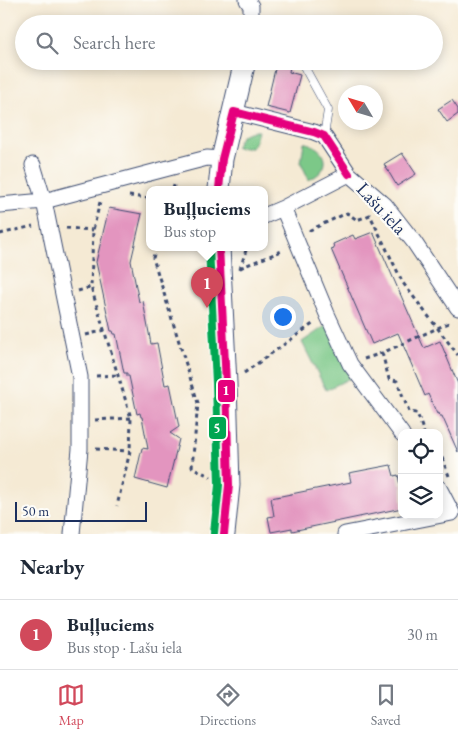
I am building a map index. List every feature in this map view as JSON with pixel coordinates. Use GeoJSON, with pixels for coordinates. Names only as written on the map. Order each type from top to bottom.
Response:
{"type":"FeatureCollection","features":[{"type":"Feature","properties":{"kind":"street"},"geometry":{"type":"LineString","coordinates":[[247,0],[251,6],[251,15]]}},
{"type":"Feature","properties":{"kind":"street"},"geometry":{"type":"LineString","coordinates":[[219,186],[222,159],[243,70]]}},
{"type":"Feature","properties":{"kind":"street"},"geometry":{"type":"LineString","coordinates":[[234,112],[324,136]]}},
{"type":"Feature","properties":{"kind":"street","name":"Lašu iela"},"geometry":{"type":"LineString","coordinates":[[324,136],[349,174],[385,205],[414,242],[458,308]]}},
{"type":"Feature","properties":{"kind":"street"},"geometry":{"type":"LineString","coordinates":[[0,205],[44,201],[190,162],[208,158],[222,159]]}},
{"type":"Feature","properties":{"kind":"street"},"geometry":{"type":"LineString","coordinates":[[33,165],[44,201],[80,377],[80,449],[72,534]]}},
{"type":"Feature","properties":{"kind":"street"},"geometry":{"type":"LineString","coordinates":[[268,214],[349,174]]}},
{"type":"Feature","properties":{"kind":"street"},"geometry":{"type":"LineString","coordinates":[[283,208],[350,364],[398,429]]}},
{"type":"Feature","properties":{"kind":"street"},"geometry":{"type":"LineString","coordinates":[[218,251],[226,383],[229,485],[224,534]]}},
{"type":"Feature","properties":{"kind":"street"},"geometry":{"type":"LineString","coordinates":[[345,534],[452,513],[444,483]]}},
{"type":"Feature","properties":{"kind":"lane"},"geometry":{"type":"LineString","coordinates":[[306,70],[328,110],[324,136]]}},
{"type":"Feature","properties":{"kind":"path"},"geometry":{"type":"LineString","coordinates":[[100,204],[93,230],[92,287],[132,418],[130,451],[117,506]]}},
{"type":"Feature","properties":{"kind":"path"},"geometry":{"type":"LineString","coordinates":[[240,268],[313,239],[310,230],[346,213],[357,220],[370,215],[403,283],[458,355]]}},
{"type":"Feature","properties":{"kind":"path"},"geometry":{"type":"LineString","coordinates":[[0,234],[49,224],[93,230]]}},
{"type":"Feature","properties":{"kind":"path"},"geometry":{"type":"LineString","coordinates":[[155,251],[153,258],[198,403],[192,467],[229,485]]}},
{"type":"Feature","properties":{"kind":"path"},"geometry":{"type":"LineString","coordinates":[[226,383],[241,375],[327,314]]}},
{"type":"Feature","properties":{"kind":"path"},"geometry":{"type":"LineString","coordinates":[[423,429],[417,413],[409,412],[397,381],[389,379],[382,353],[458,319]]}},
{"type":"Feature","properties":{"kind":"path"},"geometry":{"type":"LineString","coordinates":[[80,377],[118,375]]}},
{"type":"Feature","properties":{"kind":"path"},"geometry":{"type":"LineString","coordinates":[[80,422],[132,418]]}},
{"type":"Feature","properties":{"kind":"path"},"geometry":{"type":"LineString","coordinates":[[80,449],[130,451]]}},
{"type":"Feature","properties":{"kind":"green space"},"geometry":{"type":"Polygon","coordinates":[[[258,131],[251,148],[236,148],[242,136],[258,131]]]}},
{"type":"Feature","properties":{"kind":"green space"},"geometry":{"type":"Polygon","coordinates":[[[304,142],[318,149],[325,159],[325,165],[322,170],[309,180],[301,163],[304,142]]]}},
{"type":"Feature","properties":{"kind":"green space"},"geometry":{"type":"Polygon","coordinates":[[[334,320],[360,373],[326,390],[302,342],[334,320]]]}},
{"type":"Feature","properties":{"kind":"building"},"geometry":{"type":"Polygon","coordinates":[[[275,70],[289,70],[289,72],[300,75],[290,113],[266,107],[275,70]]]}},
{"type":"Feature","properties":{"kind":"building"},"geometry":{"type":"Polygon","coordinates":[[[452,100],[458,109],[458,114],[447,122],[438,109],[452,100]]]}},
{"type":"Feature","properties":{"kind":"building"},"geometry":{"type":"Polygon","coordinates":[[[402,153],[416,174],[397,186],[384,164],[402,153]]]}},
{"type":"Feature","properties":{"kind":"building"},"geometry":{"type":"Polygon","coordinates":[[[109,208],[142,214],[131,261],[139,302],[143,301],[151,344],[157,343],[165,385],[170,384],[179,427],[170,433],[179,439],[167,488],[135,479],[142,448],[148,449],[142,417],[140,413],[137,414],[129,376],[127,376],[127,373],[124,373],[116,334],[111,331],[96,262],[109,208]]]}},
{"type":"Feature","properties":{"kind":"building"},"geometry":{"type":"Polygon","coordinates":[[[373,232],[424,348],[440,341],[458,384],[458,452],[442,416],[439,413],[437,414],[428,394],[425,396],[398,333],[372,344],[331,249],[334,248],[333,244],[353,235],[355,239],[373,232]]]}},
{"type":"Feature","properties":{"kind":"building"},"geometry":{"type":"Polygon","coordinates":[[[391,465],[394,476],[398,475],[398,509],[292,531],[292,528],[271,532],[268,517],[274,516],[271,498],[351,482],[349,473],[391,465]]]}},
{"type":"Feature","properties":{"kind":"transit line","name":"1"},"geometry":{"type":"LineString","coordinates":[[234,112],[324,136],[349,174]]}},
{"type":"Feature","properties":{"kind":"transit line","name":"1"},"geometry":{"type":"LineString","coordinates":[[219,186],[222,159],[234,112]]}},
{"type":"Feature","properties":{"kind":"transit line","name":"5"},"geometry":{"type":"LineString","coordinates":[[209,251],[219,485],[214,533]]}},
{"type":"Feature","properties":{"kind":"transit line","name":"1"},"geometry":{"type":"LineString","coordinates":[[219,251],[229,485],[224,534]]}},
{"type":"Feature","properties":{"kind":"place","name":"Buļļuciems"},"geometry":{"type":"Point","coordinates":[207,308]}}]}
